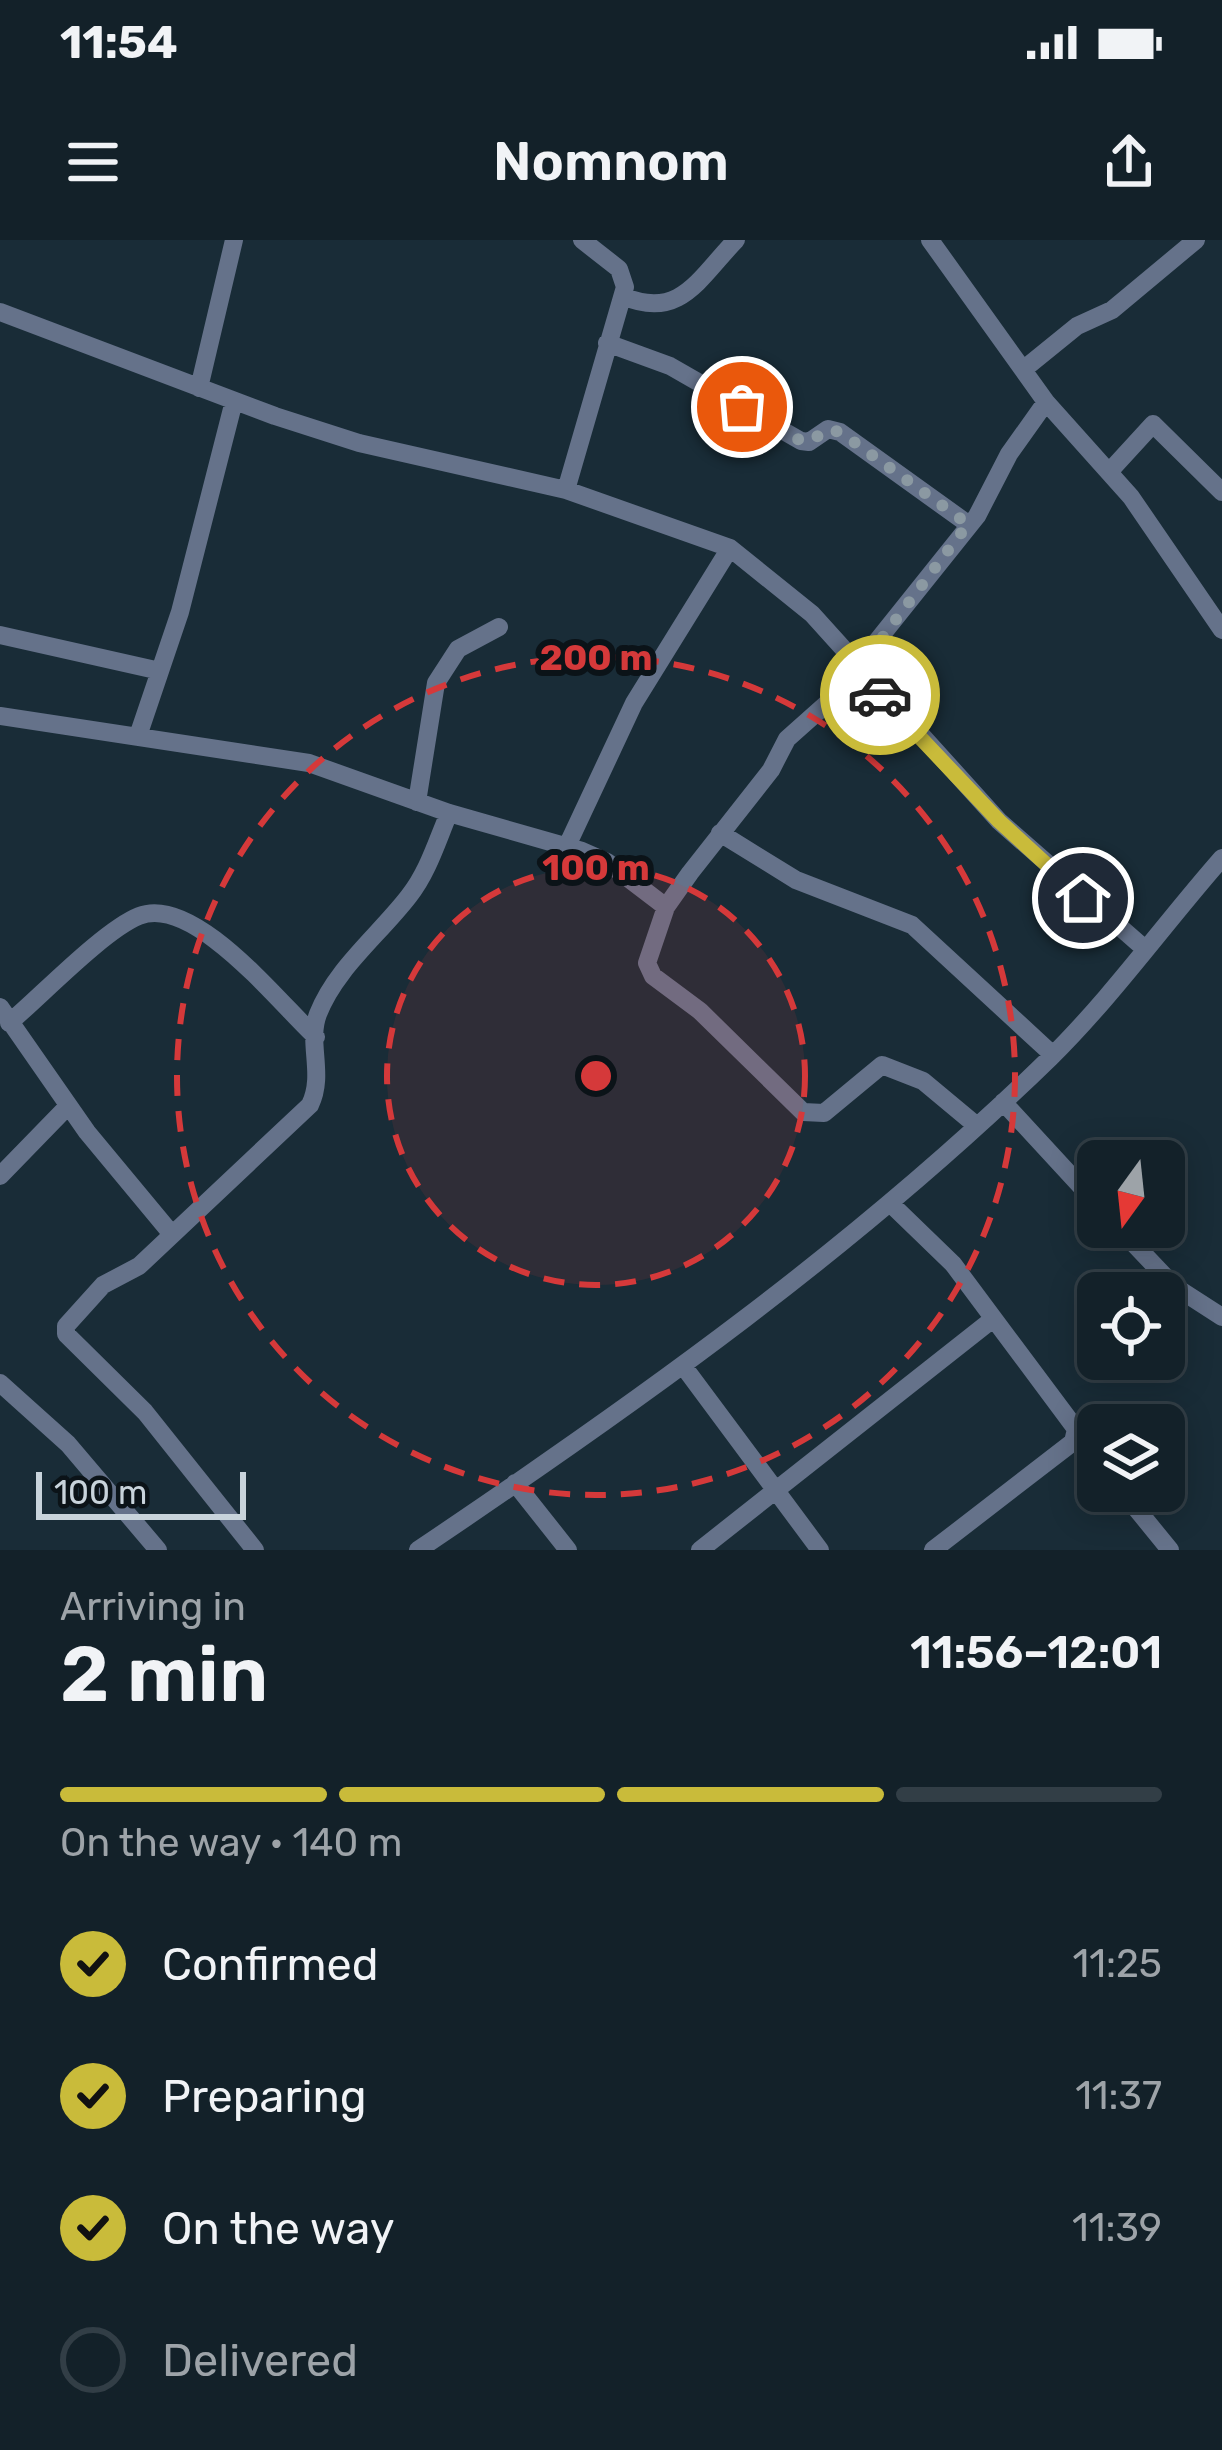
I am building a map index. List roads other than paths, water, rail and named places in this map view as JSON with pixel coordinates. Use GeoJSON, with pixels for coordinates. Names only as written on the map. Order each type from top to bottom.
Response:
{"type":"FeatureCollection","features":[{"type":"Feature","properties":{"kind":"street"},"geometry":{"type":"LineString","coordinates":[[199,388],[234,240]]}},
{"type":"Feature","properties":{"kind":"street"},"geometry":{"type":"LineString","coordinates":[[566,490],[623,296],[624,275],[582,240]]}},
{"type":"Feature","properties":{"kind":"street"},"geometry":{"type":"LineString","coordinates":[[623,296],[652,307],[671,303],[736,240]]}},
{"type":"Feature","properties":{"kind":"street"},"geometry":{"type":"LineString","coordinates":[[930,240],[1046,402],[1109,472],[1187,574],[1222,630]]}},
{"type":"Feature","properties":{"kind":"street"},"geometry":{"type":"LineString","coordinates":[[1024,369],[1077,326],[1112,310],[1196,240]]}},
{"type":"Feature","properties":{"kind":"street"},"geometry":{"type":"LineString","coordinates":[[0,312],[199,388],[359,442],[566,490],[730,548],[812,614],[999,821],[1145,949]]}},
{"type":"Feature","properties":{"kind":"street"},"geometry":{"type":"LineString","coordinates":[[607,344],[670,366],[801,441],[809,442],[828,429],[840,432],[968,524]]}},
{"type":"Feature","properties":{"kind":"street"},"geometry":{"type":"LineString","coordinates":[[138,736],[234,400]]}},
{"type":"Feature","properties":{"kind":"street"},"geometry":{"type":"LineString","coordinates":[[977,1126],[923,1082],[890,1065],[874,1070],[824,1113],[803,1112],[700,1012],[653,976],[649,948],[666,907],[771,770],[788,739],[829,706],[858,670],[968,524],[1046,402]]}},
{"type":"Feature","properties":{"kind":"street"},"geometry":{"type":"LineString","coordinates":[[1109,472],[1153,424],[1222,492]]}},
{"type":"Feature","properties":{"kind":"street"},"geometry":{"type":"LineString","coordinates":[[567,846],[624,721],[730,548]]}},
{"type":"Feature","properties":{"kind":"street"},"geometry":{"type":"LineString","coordinates":[[417,802],[431,704],[445,664],[458,649],[500,627]]}},
{"type":"Feature","properties":{"kind":"street"},"geometry":{"type":"LineString","coordinates":[[0,635],[160,671]]}},
{"type":"Feature","properties":{"kind":"street"},"geometry":{"type":"LineString","coordinates":[[0,716],[282,756],[608,862],[666,907]]}},
{"type":"Feature","properties":{"kind":"street"},"geometry":{"type":"LineString","coordinates":[[255,1550],[160,1429],[66,1334],[68,1322],[103,1285],[139,1266],[310,1105],[320,1071],[316,1019],[333,986],[412,892],[448,813]]}},
{"type":"Feature","properties":{"kind":"street"},"geometry":{"type":"LineString","coordinates":[[720,833],[796,880],[912,926],[1053,1055]]}},
{"type":"Feature","properties":{"kind":"street"},"geometry":{"type":"LineString","coordinates":[[418,1550],[684,1366],[891,1204],[1053,1055],[1222,858]]}},
{"type":"Feature","properties":{"kind":"street"},"geometry":{"type":"LineString","coordinates":[[170,1232],[68,1106],[5,1015],[133,919],[153,913],[181,918],[209,933],[316,1037]]}},
{"type":"Feature","properties":{"kind":"street"},"geometry":{"type":"LineString","coordinates":[[1003,1102],[1077,1182]]}},
{"type":"Feature","properties":{"kind":"street"},"geometry":{"type":"LineString","coordinates":[[0,1176],[68,1106]]}},
{"type":"Feature","properties":{"kind":"street"},"geometry":{"type":"LineString","coordinates":[[891,1204],[939,1248],[1076,1435],[933,1550]]}},
{"type":"Feature","properties":{"kind":"street"},"geometry":{"type":"LineString","coordinates":[[1138,1248],[1174,1286],[1222,1317]]}},
{"type":"Feature","properties":{"kind":"street"},"geometry":{"type":"LineString","coordinates":[[700,1550],[993,1318]]}},
{"type":"Feature","properties":{"kind":"street"},"geometry":{"type":"LineString","coordinates":[[684,1366],[820,1550]]}},
{"type":"Feature","properties":{"kind":"street"},"geometry":{"type":"LineString","coordinates":[[0,1383],[68,1444],[158,1550]]}},
{"type":"Feature","properties":{"kind":"street"},"geometry":{"type":"LineString","coordinates":[[515,1484],[568,1550]]}},
{"type":"Feature","properties":{"kind":"street"},"geometry":{"type":"LineString","coordinates":[[1139,1512],[1171,1550]]}}]}
